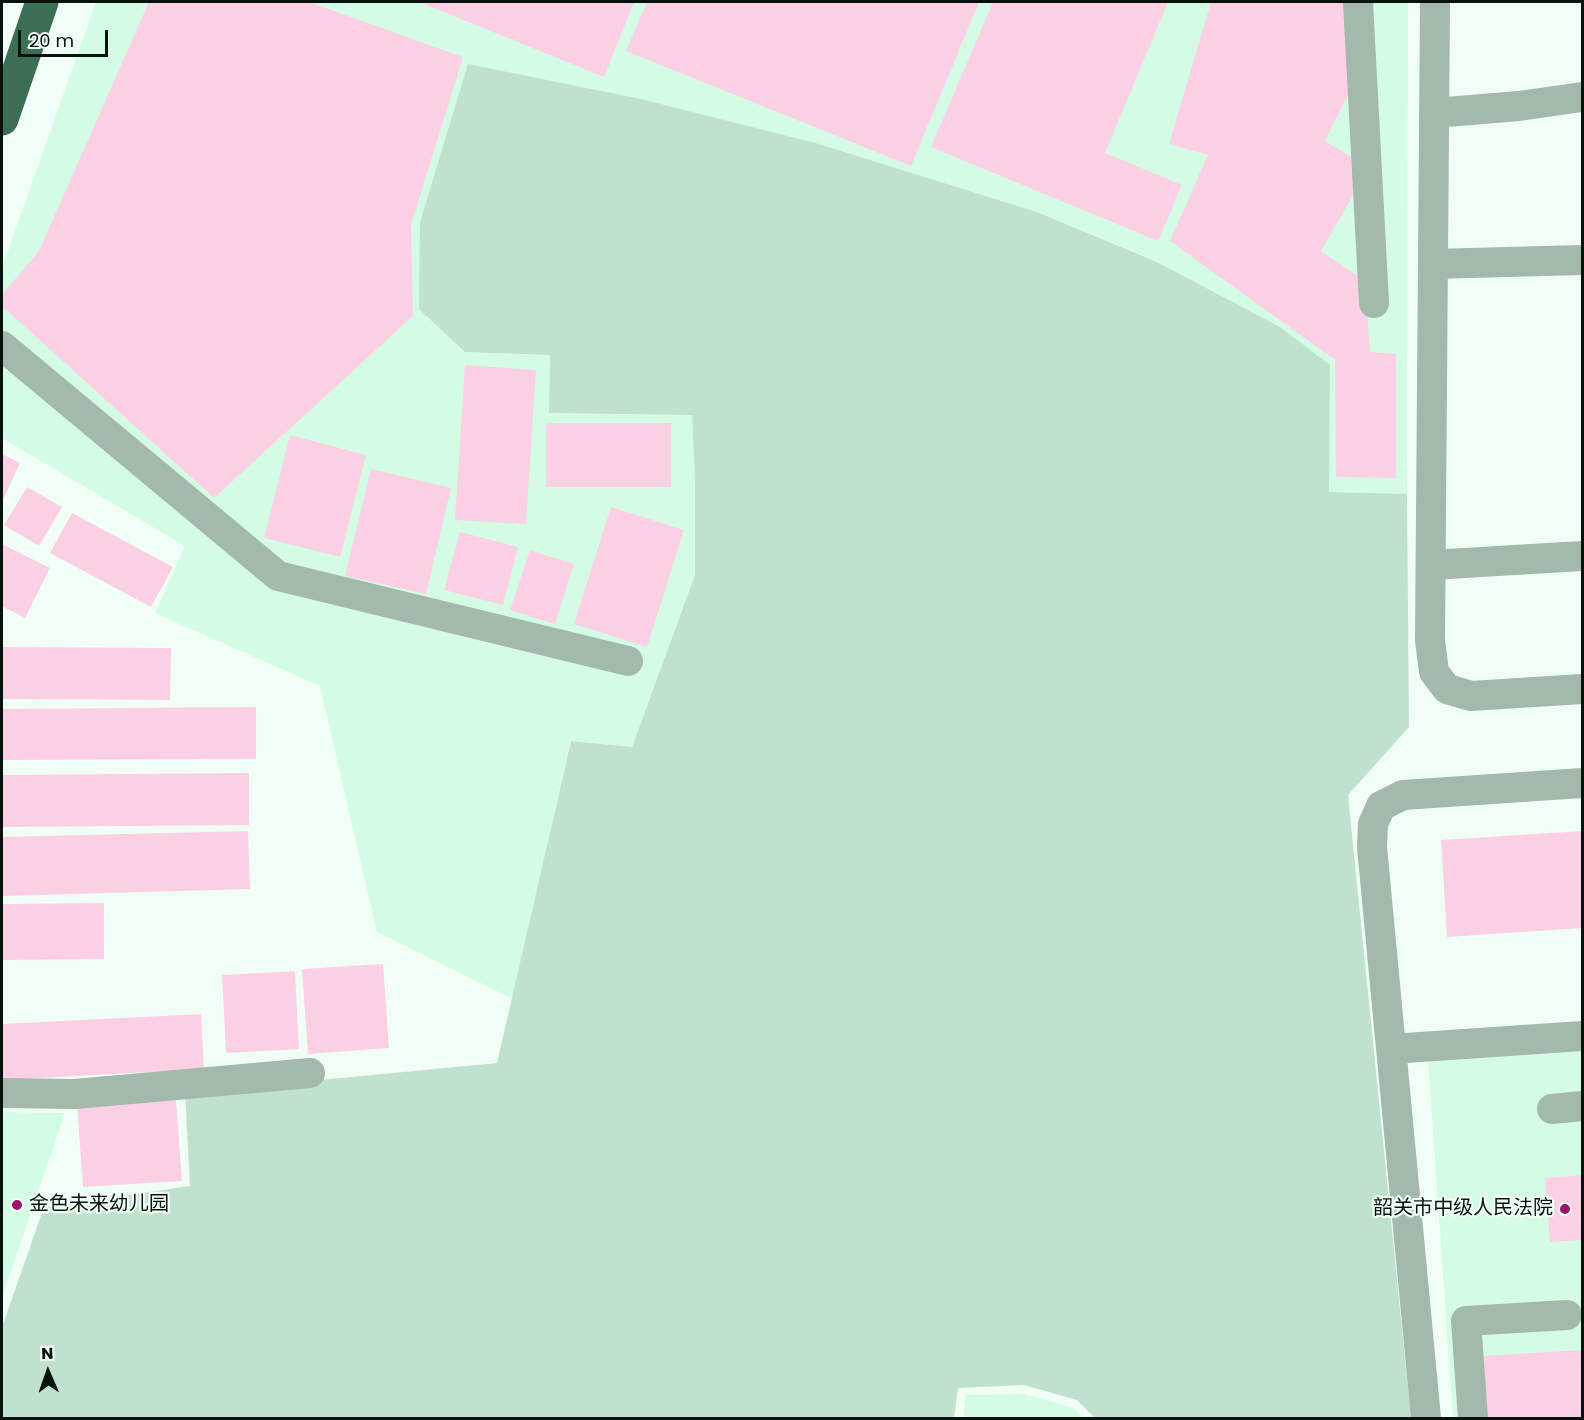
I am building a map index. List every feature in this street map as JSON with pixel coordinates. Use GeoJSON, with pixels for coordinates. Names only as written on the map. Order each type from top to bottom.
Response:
{"type":"FeatureCollection","features":[{"type":"Feature","properties":{"kind":"highway"},"geometry":{"type":"LineString","coordinates":[[2,118],[42,2]]}},
{"type":"Feature","properties":{"kind":"street"},"geometry":{"type":"LineString","coordinates":[[1359,2],[1374,303]]}},
{"type":"Feature","properties":{"kind":"street"},"geometry":{"type":"LineString","coordinates":[[1436,2],[1430,640],[1434,672],[1447,689],[1471,696],[1582,689]]}},
{"type":"Feature","properties":{"kind":"street"},"geometry":{"type":"LineString","coordinates":[[1434,113],[1519,106],[1582,97]]}},
{"type":"Feature","properties":{"kind":"street"},"geometry":{"type":"LineString","coordinates":[[1433,264],[1582,260]]}},
{"type":"Feature","properties":{"kind":"street"},"geometry":{"type":"LineString","coordinates":[[2,346],[278,576],[628,661]]}},
{"type":"Feature","properties":{"kind":"street"},"geometry":{"type":"LineString","coordinates":[[1431,565],[1582,556]]}},
{"type":"Feature","properties":{"kind":"street"},"geometry":{"type":"LineString","coordinates":[[1426,1419],[1372,847],[1373,825],[1381,806],[1403,795],[1582,783]]}},
{"type":"Feature","properties":{"kind":"street"},"geometry":{"type":"LineString","coordinates":[[1391,1049],[1582,1036]]}},
{"type":"Feature","properties":{"kind":"street"},"geometry":{"type":"LineString","coordinates":[[2,1093],[75,1094],[310,1073]]}},
{"type":"Feature","properties":{"kind":"street"},"geometry":{"type":"LineString","coordinates":[[1552,1108],[1582,1106]]}},
{"type":"Feature","properties":{"kind":"street"},"geometry":{"type":"LineString","coordinates":[[1473,1419],[1466,1321],[1567,1315]]}},
{"type":"Feature","properties":{"kind":"shaded area"},"geometry":{"type":"Polygon","coordinates":[[[96,2],[1408,2],[1407,494],[1328,492],[1329,365],[1155,260],[1037,212],[819,144],[465,352],[550,355],[549,413],[692,415],[695,575],[632,747],[570,741],[513,999],[377,932],[320,686],[155,613],[185,546],[2,438],[2,268],[96,2]]]}},
{"type":"Feature","properties":{"kind":"shaded area"},"geometry":{"type":"Polygon","coordinates":[[[468,64],[641,99],[819,144],[1037,212],[1155,261],[1280,327],[1330,365],[1329,492],[1407,494],[1409,727],[1348,795],[1411,1418],[1095,1418],[1077,1400],[1024,1385],[958,1388],[954,1418],[2,1418],[2,1327],[44,1207],[190,1186],[185,1093],[497,1063],[571,741],[632,747],[695,575],[692,415],[549,413],[550,355],[465,352],[419,309],[420,222],[468,64]]]}},
{"type":"Feature","properties":{"kind":"shaded area"},"geometry":{"type":"Polygon","coordinates":[[[1582,1047],[1582,1418],[1453,1418],[1428,1058],[1582,1047]]]}},
{"type":"Feature","properties":{"kind":"shaded area","name":"金色未来幼儿园"},"geometry":{"type":"Polygon","coordinates":[[[2,1112],[65,1113],[2,1297],[2,1112]]]}},
{"type":"Feature","properties":{"kind":"shaded area"},"geometry":{"type":"Polygon","coordinates":[[[1024,1394],[1074,1408],[1083,1418],[963,1418],[966,1395],[1024,1394]]]}},
{"type":"Feature","properties":{"kind":"building"},"geometry":{"type":"Polygon","coordinates":[[[149,2],[309,2],[463,57],[411,225],[413,316],[214,498],[2,306],[2,295],[39,251],[149,2]]]}},
{"type":"Feature","properties":{"kind":"building"},"geometry":{"type":"Polygon","coordinates":[[[419,2],[634,2],[604,77],[419,2]]]}},
{"type":"Feature","properties":{"kind":"building"},"geometry":{"type":"Polygon","coordinates":[[[647,2],[979,2],[911,166],[626,51],[647,2]]]}},
{"type":"Feature","properties":{"kind":"building"},"geometry":{"type":"Polygon","coordinates":[[[993,2],[1168,2],[1105,153],[1182,185],[1158,241],[931,147],[993,2]]]}},
{"type":"Feature","properties":{"kind":"building"},"geometry":{"type":"Polygon","coordinates":[[[1211,2],[1345,2],[1349,93],[1325,141],[1351,157],[1355,192],[1321,251],[1365,281],[1370,352],[1396,354],[1396,478],[1336,477],[1335,360],[1170,241],[1208,155],[1169,144],[1211,2]]]}},
{"type":"Feature","properties":{"kind":"building"},"geometry":{"type":"Polygon","coordinates":[[[465,365],[536,370],[526,524],[455,520],[465,365]]]}},
{"type":"Feature","properties":{"kind":"building"},"geometry":{"type":"Polygon","coordinates":[[[546,423],[671,423],[671,487],[546,487],[546,423]]]}},
{"type":"Feature","properties":{"kind":"building"},"geometry":{"type":"Polygon","coordinates":[[[290,435],[366,455],[340,557],[264,538],[290,435]]]}},
{"type":"Feature","properties":{"kind":"building"},"geometry":{"type":"Polygon","coordinates":[[[2,454],[20,463],[2,502],[2,454]]]}},
{"type":"Feature","properties":{"kind":"building"},"geometry":{"type":"Polygon","coordinates":[[[371,469],[451,488],[426,594],[345,576],[371,469]]]}},
{"type":"Feature","properties":{"kind":"building"},"geometry":{"type":"Polygon","coordinates":[[[27,487],[62,507],[39,546],[4,525],[27,487]]]}},
{"type":"Feature","properties":{"kind":"building"},"geometry":{"type":"Polygon","coordinates":[[[611,507],[684,530],[647,647],[574,624],[611,507]]]}},
{"type":"Feature","properties":{"kind":"building"},"geometry":{"type":"Polygon","coordinates":[[[72,513],[173,567],[151,607],[50,553],[72,513]]]}},
{"type":"Feature","properties":{"kind":"building"},"geometry":{"type":"Polygon","coordinates":[[[460,532],[518,547],[503,605],[444,590],[460,532]]]}},
{"type":"Feature","properties":{"kind":"building"},"geometry":{"type":"Polygon","coordinates":[[[2,544],[50,568],[25,618],[2,606],[2,544]]]}},
{"type":"Feature","properties":{"kind":"building"},"geometry":{"type":"Polygon","coordinates":[[[530,550],[574,564],[555,624],[510,610],[530,550]]]}},
{"type":"Feature","properties":{"kind":"building"},"geometry":{"type":"Polygon","coordinates":[[[2,647],[171,648],[170,700],[2,699],[2,647]]]}},
{"type":"Feature","properties":{"kind":"building"},"geometry":{"type":"Polygon","coordinates":[[[256,707],[256,759],[2,760],[2,709],[256,707]]]}},
{"type":"Feature","properties":{"kind":"building"},"geometry":{"type":"Polygon","coordinates":[[[249,773],[249,825],[2,827],[2,775],[249,773]]]}},
{"type":"Feature","properties":{"kind":"building"},"geometry":{"type":"Polygon","coordinates":[[[248,831],[250,889],[2,896],[2,837],[248,831]]]}},
{"type":"Feature","properties":{"kind":"building"},"geometry":{"type":"Polygon","coordinates":[[[1582,831],[1582,928],[1447,937],[1441,840],[1582,831]]]}},
{"type":"Feature","properties":{"kind":"building"},"geometry":{"type":"Polygon","coordinates":[[[104,903],[104,959],[2,960],[2,904],[104,903]]]}},
{"type":"Feature","properties":{"kind":"building"},"geometry":{"type":"Polygon","coordinates":[[[383,964],[389,1048],[308,1054],[302,969],[383,964]]]}},
{"type":"Feature","properties":{"kind":"building"},"geometry":{"type":"Polygon","coordinates":[[[295,971],[299,1049],[226,1053],[222,975],[295,971]]]}},
{"type":"Feature","properties":{"kind":"building"},"geometry":{"type":"Polygon","coordinates":[[[201,1014],[204,1069],[2,1080],[2,1024],[201,1014]]]}},
{"type":"Feature","properties":{"kind":"building"},"geometry":{"type":"Polygon","coordinates":[[[176,1100],[182,1181],[83,1187],[77,1106],[176,1100]]]}},
{"type":"Feature","properties":{"kind":"building","name":"韶关市中级人民法院"},"geometry":{"type":"Polygon","coordinates":[[[1582,1175],[1582,1240],[1550,1242],[1545,1178],[1582,1175]]]}},
{"type":"Feature","properties":{"kind":"building"},"geometry":{"type":"Polygon","coordinates":[[[1582,1350],[1582,1418],[1487,1418],[1483,1356],[1582,1350]]]}},
{"type":"Feature","properties":{"kind":"place","name":"金色未来幼儿园"},"geometry":{"type":"Point","coordinates":[17,1205]}},
{"type":"Feature","properties":{"kind":"place","name":"韶关市中级人民法院"},"geometry":{"type":"Point","coordinates":[1565,1209]}}]}
